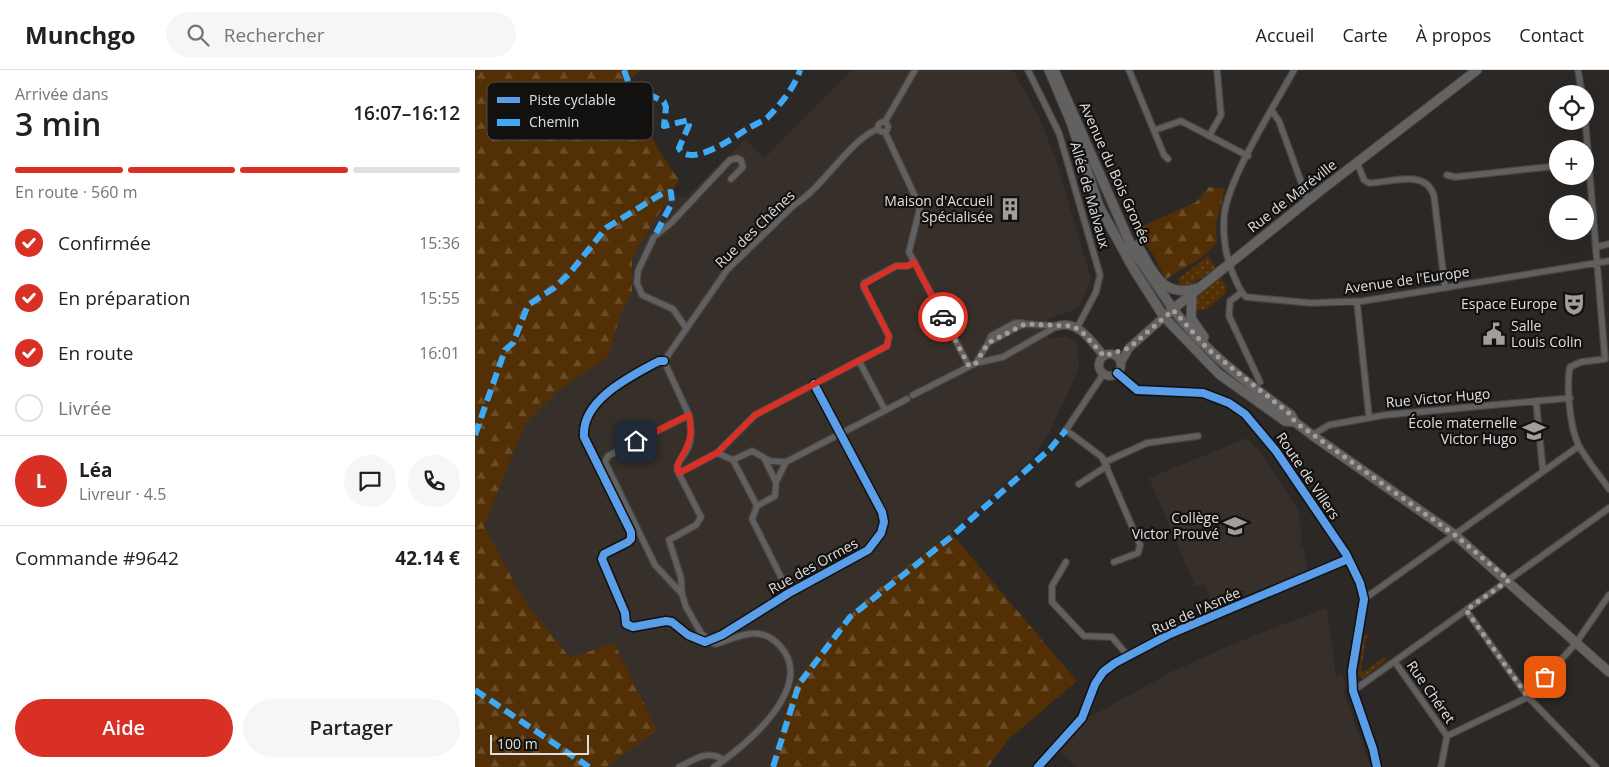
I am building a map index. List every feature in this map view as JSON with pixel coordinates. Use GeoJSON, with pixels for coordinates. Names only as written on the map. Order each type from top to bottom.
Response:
{"type":"FeatureCollection","features":[{"type":"Feature","properties":{"kind":"main road","name":"Avenue du Bois Gronée"},"geometry":{"type":"LineString","coordinates":[[1049,70],[1071,122],[1099,206],[1133,268],[1164,317]]}},
{"type":"Feature","properties":{"kind":"main road","name":"Avenue du Bois Gronée"},"geometry":{"type":"LineString","coordinates":[[1054,70],[1111,204],[1133,250],[1173,310]]}},
{"type":"Feature","properties":{"kind":"main road","name":"Rue de Maréville"},"geometry":{"type":"LineString","coordinates":[[1164,317],[1195,290],[1357,162],[1477,70]]}},
{"type":"Feature","properties":{"kind":"main road"},"geometry":{"type":"LineString","coordinates":[[1111,204],[1117,208],[1135,241],[1164,285],[1180,292],[1195,290],[1191,318],[1205,338],[1208,349]]}},
{"type":"Feature","properties":{"kind":"main road"},"geometry":{"type":"LineString","coordinates":[[1173,310],[1208,349],[1290,414],[1295,422],[1455,535],[1509,580],[1609,672]]}},
{"type":"Feature","properties":{"kind":"main road"},"geometry":{"type":"LineString","coordinates":[[1164,317],[1219,374],[1285,421],[1295,422]]}},
{"type":"Feature","properties":{"kind":"street"},"geometry":{"type":"LineString","coordinates":[[885,132],[888,127],[885,122],[915,70]]}},
{"type":"Feature","properties":{"kind":"street","name":"Allée de Malvaux"},"geometry":{"type":"LineString","coordinates":[[1028,70],[1062,141],[1100,275],[1096,292],[1077,328]]}},
{"type":"Feature","properties":{"kind":"street"},"geometry":{"type":"LineString","coordinates":[[1129,70],[1155,130],[1163,155],[1168,159]]}},
{"type":"Feature","properties":{"kind":"street"},"geometry":{"type":"LineString","coordinates":[[1209,136],[1221,115],[1217,70]]}},
{"type":"Feature","properties":{"kind":"street"},"geometry":{"type":"LineString","coordinates":[[1260,382],[1229,316],[1231,301],[1241,293],[1229,264],[1224,218],[1231,189],[1294,70]]}},
{"type":"Feature","properties":{"kind":"street"},"geometry":{"type":"LineString","coordinates":[[1578,70],[1580,85]]}},
{"type":"Feature","properties":{"kind":"street"},"geometry":{"type":"LineString","coordinates":[[1272,111],[1279,121],[1309,201]]}},
{"type":"Feature","properties":{"kind":"street"},"geometry":{"type":"LineString","coordinates":[[1155,130],[1181,121],[1248,156]]}},
{"type":"Feature","properties":{"kind":"street","name":"Rue des Chênes"},"geometry":{"type":"LineString","coordinates":[[664,361],[727,270],[794,205],[806,197],[865,136],[878,129],[879,123],[885,122]]}},
{"type":"Feature","properties":{"kind":"street"},"geometry":{"type":"LineString","coordinates":[[878,129],[885,132],[920,207],[909,247],[914,262],[969,366]]}},
{"type":"Feature","properties":{"kind":"street"},"geometry":{"type":"LineString","coordinates":[[686,328],[673,309],[641,295],[638,271],[654,237],[671,223],[730,160],[737,158],[741,160],[743,167],[731,179]]}},
{"type":"Feature","properties":{"kind":"street"},"geometry":{"type":"LineString","coordinates":[[1357,162],[1364,180],[1369,183],[1415,179],[1430,187],[1434,196],[1445,288]]}},
{"type":"Feature","properties":{"kind":"street"},"geometry":{"type":"LineString","coordinates":[[1447,175],[1455,177],[1549,167]]}},
{"type":"Feature","properties":{"kind":"street"},"geometry":{"type":"LineString","coordinates":[[1589,185],[1599,273],[1605,360],[1581,362],[1570,367],[1570,398],[1573,426],[1579,446],[1609,488]]}},
{"type":"Feature","properties":{"kind":"street"},"geometry":{"type":"LineString","coordinates":[[1596,246],[1609,244]]}},
{"type":"Feature","properties":{"kind":"street","name":"Avenue de l'Europe"},"geometry":{"type":"LineString","coordinates":[[1241,293],[1251,299],[1293,302],[1357,302],[1609,261]]}},
{"type":"Feature","properties":{"kind":"street"},"geometry":{"type":"LineString","coordinates":[[679,473],[717,453],[755,415],[887,346],[890,341],[889,336],[864,283],[896,266],[908,266],[914,262]]}},
{"type":"Feature","properties":{"kind":"street"},"geometry":{"type":"LineString","coordinates":[[1357,302],[1369,417]]}},
{"type":"Feature","properties":{"kind":"street","name":"Rue de Maréville"},"geometry":{"type":"LineString","coordinates":[[1121,362],[1129,348],[1164,317]]}},
{"type":"Feature","properties":{"kind":"street"},"geometry":{"type":"LineString","coordinates":[[976,363],[988,343],[1025,324],[1069,325],[1077,328],[1104,356]]}},
{"type":"Feature","properties":{"kind":"street"},"geometry":{"type":"LineString","coordinates":[[913,395],[976,363],[1003,357],[1057,326]]}},
{"type":"Feature","properties":{"kind":"street","name":"Rue de Maréville"},"geometry":{"type":"LineString","coordinates":[[1113,354],[1129,348]]}},
{"type":"Feature","properties":{"kind":"street"},"geometry":{"type":"LineString","coordinates":[[1113,354],[1121,362],[1121,368],[1117,373],[1111,376],[1103,373],[1099,366],[1104,356],[1113,354]]}},
{"type":"Feature","properties":{"kind":"street"},"geometry":{"type":"LineString","coordinates":[[859,360],[885,410]]}},
{"type":"Feature","properties":{"kind":"street"},"geometry":{"type":"LineString","coordinates":[[709,640],[705,642],[693,638],[672,622],[629,626],[602,559],[604,554],[629,542],[631,536],[583,437],[583,430],[599,401],[620,381],[659,361],[664,361],[689,415],[691,437],[687,451],[677,466],[701,520],[669,540],[681,578],[682,594],[686,607],[696,626],[709,640],[716,644],[752,632],[768,636],[782,648],[787,656],[791,670],[786,693],[767,720],[743,747],[714,767]]}},
{"type":"Feature","properties":{"kind":"street"},"geometry":{"type":"LineString","coordinates":[[1103,373],[1066,430],[1097,452],[1106,464],[1140,545],[1138,553],[1115,562]]}},
{"type":"Feature","properties":{"kind":"street","name":"Route de Villers"},"geometry":{"type":"LineString","coordinates":[[1117,373],[1137,390],[1203,393],[1229,403],[1245,414],[1259,427],[1348,559],[1360,583],[1364,599],[1352,671],[1353,691],[1375,754],[1377,767]]}},
{"type":"Feature","properties":{"kind":"street","name":"Rue des Ormes"},"geometry":{"type":"LineString","coordinates":[[709,640],[722,635],[789,593],[868,550],[881,533],[884,522],[882,512],[814,384]]}},
{"type":"Feature","properties":{"kind":"street","name":"Rue Victor Hugo"},"geometry":{"type":"LineString","coordinates":[[1313,435],[1329,425],[1369,417],[1570,398]]}},
{"type":"Feature","properties":{"kind":"street"},"geometry":{"type":"LineString","coordinates":[[733,460],[752,450],[770,461],[785,462],[907,399]]}},
{"type":"Feature","properties":{"kind":"street"},"geometry":{"type":"LineString","coordinates":[[1536,401],[1543,471]]}},
{"type":"Feature","properties":{"kind":"street"},"geometry":{"type":"LineString","coordinates":[[682,594],[655,565],[605,462],[607,456],[689,415]]}},
{"type":"Feature","properties":{"kind":"street"},"geometry":{"type":"LineString","coordinates":[[1079,484],[1106,464],[1147,443],[1199,436]]}},
{"type":"Feature","properties":{"kind":"street"},"geometry":{"type":"LineString","coordinates":[[1364,599],[1579,446]]}},
{"type":"Feature","properties":{"kind":"street"},"geometry":{"type":"LineString","coordinates":[[717,453],[733,460],[757,506]]}},
{"type":"Feature","properties":{"kind":"street"},"geometry":{"type":"LineString","coordinates":[[764,458],[776,482]]}},
{"type":"Feature","properties":{"kind":"street"},"geometry":{"type":"LineString","coordinates":[[785,462],[776,482],[775,496],[757,506],[752,519],[789,593]]}},
{"type":"Feature","properties":{"kind":"street"},"geometry":{"type":"LineString","coordinates":[[1353,691],[1609,508]]}},
{"type":"Feature","properties":{"kind":"street","name":"Rue de l'Asnée"},"geometry":{"type":"LineString","coordinates":[[1038,767],[1082,718],[1099,678],[1109,668],[1170,634],[1348,559]]}},
{"type":"Feature","properties":{"kind":"street"},"geometry":{"type":"LineString","coordinates":[[1066,562],[1052,586],[1052,602],[1081,634],[1090,638],[1113,637],[1128,656]]}},
{"type":"Feature","properties":{"kind":"street"},"geometry":{"type":"LineString","coordinates":[[1441,767],[1447,736],[1528,697],[1576,643],[1609,596]]}},
{"type":"Feature","properties":{"kind":"street"},"geometry":{"type":"LineString","coordinates":[[1466,610],[1528,697],[1597,767]]}},
{"type":"Feature","properties":{"kind":"street","name":"Rue Chéret"},"geometry":{"type":"LineString","coordinates":[[1395,662],[1447,736]]}},
{"type":"Feature","properties":{"kind":"street"},"geometry":{"type":"LineString","coordinates":[[679,767],[707,755],[714,754],[724,760]]}},
{"type":"Feature","properties":{"kind":"shaded area"},"geometry":{"type":"Polygon","coordinates":[[[851,70],[1013,70],[1040,119],[1057,163],[1091,279],[1079,308],[1048,319],[1046,332],[1049,339],[1067,336],[1077,343],[1079,368],[1048,435],[1033,458],[950,533],[874,592],[849,616],[815,655],[791,690],[772,767],[597,767],[475,685],[475,435],[664,196],[686,197],[745,139],[765,158],[851,70]]]}},
{"type":"Feature","properties":{"kind":"shaded area","name":"Collège Victor Prouvé"},"geometry":{"type":"Polygon","coordinates":[[[1247,438],[1262,455],[1299,512],[1301,548],[1304,548],[1307,571],[1244,596],[1244,591],[1241,591],[1241,596],[1234,598],[1234,601],[1212,610],[1206,584],[1195,586],[1149,478],[1247,438]]]}},
{"type":"Feature","properties":{"kind":"shaded area"},"geometry":{"type":"Polygon","coordinates":[[[1327,608],[1336,676],[1342,674],[1346,686],[1344,693],[1371,767],[1076,767],[1059,750],[1090,717],[1171,672],[1240,641],[1327,608]]]}},
{"type":"Feature","properties":{"kind":"green space"},"geometry":{"type":"Polygon","coordinates":[[[475,70],[641,70],[631,78],[631,82],[487,82],[487,140],[653,139],[679,180],[632,258],[632,292],[620,315],[609,356],[560,389],[525,424],[484,526],[522,597],[570,658],[614,643],[657,730],[606,767],[475,767],[475,70]]]}},
{"type":"Feature","properties":{"kind":"green space"},"geometry":{"type":"Polygon","coordinates":[[[1209,187],[1225,189],[1216,224],[1217,243],[1201,258],[1166,279],[1154,256],[1136,229],[1196,202],[1209,187]]]}},
{"type":"Feature","properties":{"kind":"green space"},"geometry":{"type":"Polygon","coordinates":[[[1208,256],[1216,268],[1188,287],[1179,287],[1179,278],[1208,256]]]}},
{"type":"Feature","properties":{"kind":"green space"},"geometry":{"type":"Polygon","coordinates":[[[1221,278],[1226,286],[1226,293],[1207,309],[1193,311],[1198,295],[1221,278]]]}},
{"type":"Feature","properties":{"kind":"green space"},"geometry":{"type":"Polygon","coordinates":[[[475,358],[491,364],[475,405],[475,358]]]}},
{"type":"Feature","properties":{"kind":"green space"},"geometry":{"type":"Polygon","coordinates":[[[951,533],[1077,681],[1009,739],[988,767],[772,767],[791,690],[815,655],[849,616],[874,592],[951,533]]]}},
{"type":"Feature","properties":{"kind":"green space"},"geometry":{"type":"Polygon","coordinates":[[[1364,635],[1371,636],[1366,639],[1361,670],[1363,672],[1385,657],[1387,660],[1363,678],[1358,676],[1364,635]]]}},
{"type":"Feature","properties":{"kind":"marked path"},"geometry":{"type":"LineString","coordinates":[[624,70],[628,82]]}},
{"type":"Feature","properties":{"kind":"marked path"},"geometry":{"type":"LineString","coordinates":[[653,96],[664,102],[666,107],[664,126],[689,120],[689,125],[679,148],[684,154],[692,155],[723,144],[767,118],[787,96],[800,70]]}},
{"type":"Feature","properties":{"kind":"marked path"},"geometry":{"type":"LineString","coordinates":[[475,435],[505,350],[513,343],[528,305],[554,288],[569,274],[606,228],[663,193],[671,192],[672,203],[654,237]]}},
{"type":"Feature","properties":{"kind":"marked path"},"geometry":{"type":"LineString","coordinates":[[773,767],[799,684],[850,617],[951,537],[1050,449],[1066,430]]}},
{"type":"Feature","properties":{"kind":"marked path"},"geometry":{"type":"LineString","coordinates":[[475,690],[589,767]]}},
{"type":"Feature","properties":{"kind":"cycle path"},"geometry":{"type":"LineString","coordinates":[[664,361],[659,361],[635,374],[599,401],[585,424],[584,437],[631,532],[631,539],[628,542],[604,554],[602,559],[625,613],[626,624],[633,627],[666,621],[672,622],[688,635],[705,642],[722,635],[789,593],[868,550],[881,533],[884,522],[882,512],[814,384]]}},
{"type":"Feature","properties":{"kind":"cycle path"},"geometry":{"type":"LineString","coordinates":[[1117,373],[1137,390],[1203,393],[1229,403],[1245,414],[1276,451],[1346,554],[1360,583],[1364,599],[1352,671],[1353,691],[1373,749],[1377,767]]}},
{"type":"Feature","properties":{"kind":"cycle path"},"geometry":{"type":"LineString","coordinates":[[1038,767],[1082,718],[1095,684],[1103,672],[1115,663],[1170,634],[1348,559]]}},
{"type":"Feature","properties":{"kind":"way so far"},"geometry":{"type":"LineString","coordinates":[[943,317],[969,366],[976,363],[983,347],[993,339],[1025,324],[1057,326],[1066,324],[1073,326],[1084,334],[1104,356],[1113,354],[1122,349],[1129,348],[1173,310],[1181,321],[1223,363],[1290,414],[1295,422],[1470,546],[1509,580],[1466,610],[1528,697],[1545,677]]}},
{"type":"Feature","properties":{"kind":"place","name":"Maison d'Accueil Spécialisée"},"geometry":{"type":"Point","coordinates":[1010,209]}},
{"type":"Feature","properties":{"kind":"place","name":"Espace Europe"},"geometry":{"type":"Point","coordinates":[1574,304]}},
{"type":"Feature","properties":{"kind":"place","name":"Salle Louis Colin"},"geometry":{"type":"Point","coordinates":[1494,334]}},
{"type":"Feature","properties":{"kind":"place","name":"École maternelle Victor Hugo"},"geometry":{"type":"Point","coordinates":[1534,431]}},
{"type":"Feature","properties":{"kind":"place","name":"Collège Victor Prouvé"},"geometry":{"type":"Point","coordinates":[1235,526]}},
{"type":"Feature","properties":{"kind":"route"},"geometry":{"type":"LineString","coordinates":[[636,441],[689,415],[691,437],[687,451],[677,466],[679,473],[717,453],[755,415],[887,346],[890,341],[889,336],[863,285],[866,281],[896,266],[908,266],[914,262],[943,317]]}}]}
